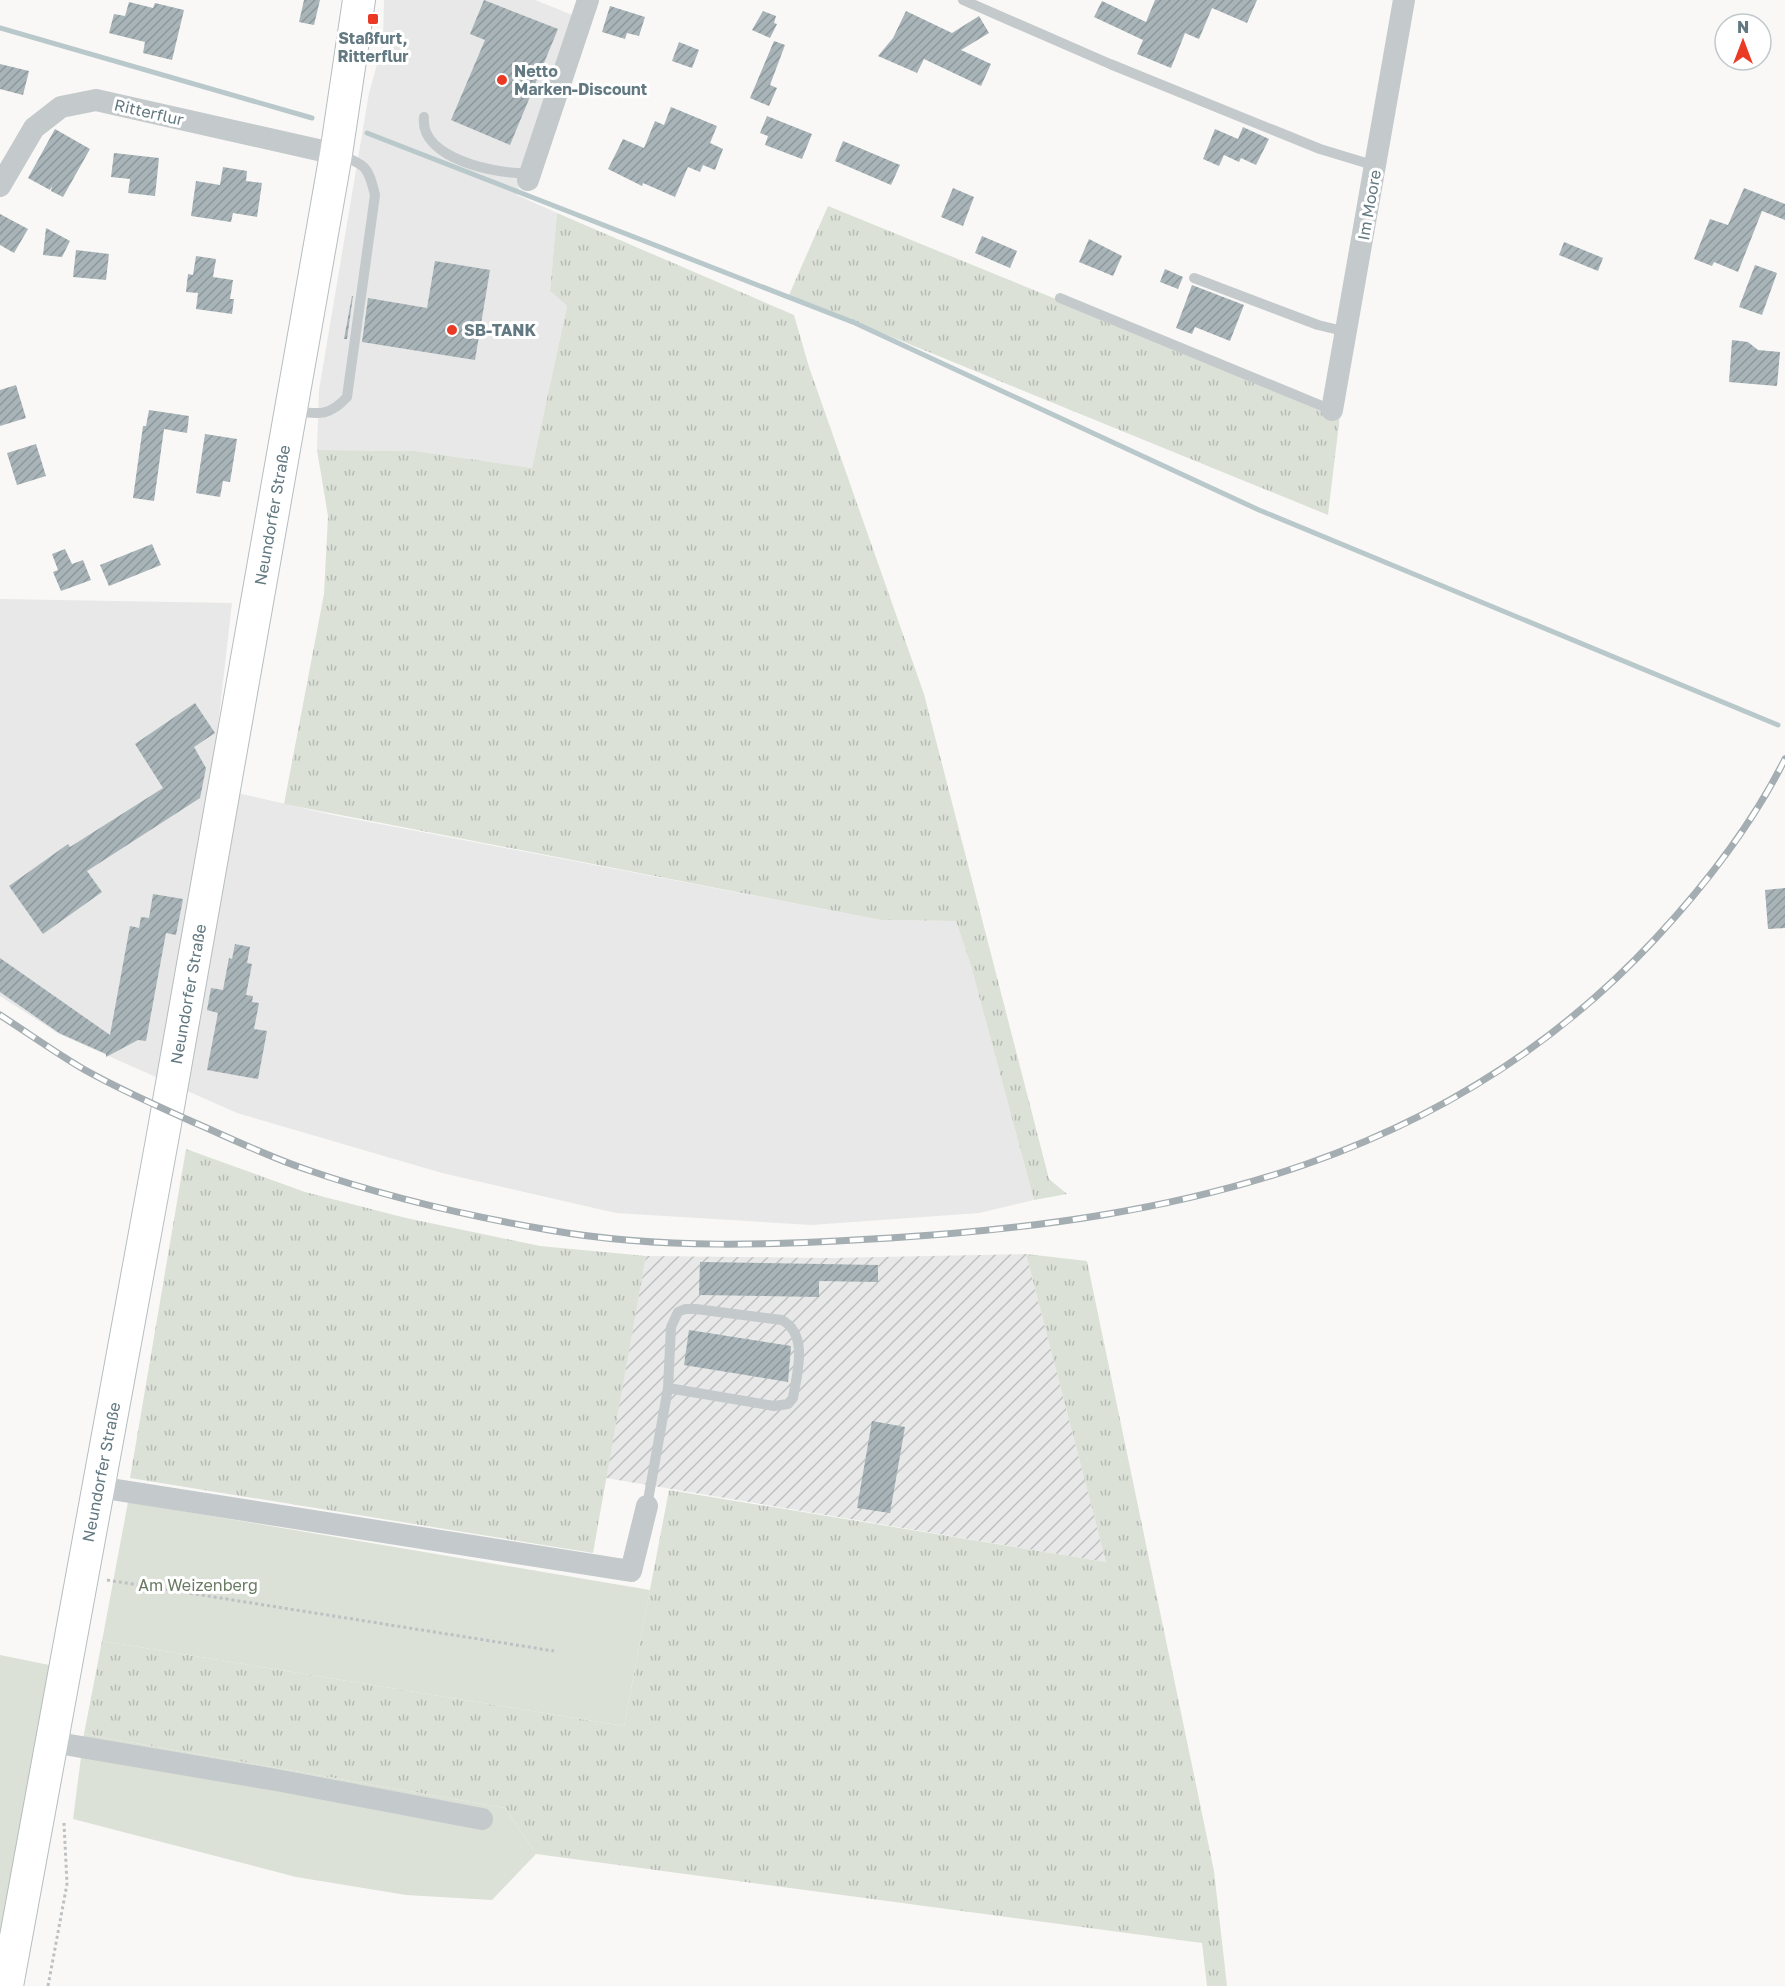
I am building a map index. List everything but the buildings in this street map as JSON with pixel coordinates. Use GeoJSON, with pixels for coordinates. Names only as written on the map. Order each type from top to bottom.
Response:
{"type":"FeatureCollection","features":[{"type":"Feature","properties":{"kind":"main road","name":"Neundorfer Straße"},"geometry":{"type":"LineString","coordinates":[[7,1986],[166,1119],[336,154],[359,0]]}},
{"type":"Feature","properties":{"kind":"street"},"geometry":{"type":"LineString","coordinates":[[529,176],[588,0]]}},
{"type":"Feature","properties":{"kind":"street","name":"Im Moore"},"geometry":{"type":"LineString","coordinates":[[1332,410],[1348,332],[1404,0]]}},
{"type":"Feature","properties":{"kind":"street","name":"Ritterflur"},"geometry":{"type":"LineString","coordinates":[[0,186],[34,128],[62,107],[96,100],[336,154]]}},
{"type":"Feature","properties":{"kind":"street"},"geometry":{"type":"LineString","coordinates":[[98,1487],[631,1571],[647,1506]]}},
{"type":"Feature","properties":{"kind":"street"},"geometry":{"type":"LineString","coordinates":[[52,1742],[482,1819]]}},
{"type":"Feature","properties":{"kind":"lane"},"geometry":{"type":"LineString","coordinates":[[963,0],[1110,64],[1320,149],[1376,166]]}},
{"type":"Feature","properties":{"kind":"lane"},"geometry":{"type":"LineString","coordinates":[[424,117],[426,136],[434,146],[490,171],[529,176]]}},
{"type":"Feature","properties":{"kind":"lane"},"geometry":{"type":"LineString","coordinates":[[290,410],[319,414],[335,410],[347,397],[375,195],[370,173],[363,164],[336,154]]}},
{"type":"Feature","properties":{"kind":"lane"},"geometry":{"type":"LineString","coordinates":[[1194,278],[1317,325],[1348,332]]}},
{"type":"Feature","properties":{"kind":"lane"},"geometry":{"type":"LineString","coordinates":[[1060,298],[1332,410]]}},
{"type":"Feature","properties":{"kind":"lane"},"geometry":{"type":"LineString","coordinates":[[647,1506],[668,1388],[671,1327],[674,1318],[685,1309],[782,1320],[789,1324],[799,1342],[793,1398],[788,1404],[774,1406],[668,1388]]}},
{"type":"Feature","properties":{"kind":"path"},"geometry":{"type":"LineString","coordinates":[[82,1575],[554,1651]]}},
{"type":"Feature","properties":{"kind":"shaded area"},"geometry":{"type":"Polygon","coordinates":[[[384,0],[535,0],[575,16],[517,195],[557,213],[550,291],[567,306],[532,468],[415,451],[317,450],[319,390],[369,93],[383,43],[384,0]]]}},
{"type":"Feature","properties":{"kind":"shaded area"},"geometry":{"type":"Polygon","coordinates":[[[0,599],[232,603],[211,787],[333,815],[881,920],[956,921],[971,966],[1034,1200],[979,1213],[811,1225],[616,1213],[442,1173],[237,1113],[59,1034],[0,996],[0,599]]]}},
{"type":"Feature","properties":{"kind":"shaded area"},"geometry":{"type":"Polygon","coordinates":[[[1026,1254],[1106,1562],[606,1478],[646,1256],[830,1258],[1026,1254]]]}},
{"type":"Feature","properties":{"kind":"green space"},"geometry":{"type":"Polygon","coordinates":[[[828,206],[1340,415],[1328,515],[789,295],[828,206]]]}},
{"type":"Feature","properties":{"kind":"green space"},"geometry":{"type":"Polygon","coordinates":[[[557,213],[794,315],[809,367],[924,694],[1049,1179],[1067,1194],[1034,1200],[971,966],[956,921],[881,920],[284,804],[324,594],[328,516],[317,450],[415,451],[532,468],[567,306],[550,291],[557,213]]]}},
{"type":"Feature","properties":{"kind":"green space"},"geometry":{"type":"Polygon","coordinates":[[[186,1149],[305,1192],[406,1218],[540,1246],[646,1256],[593,1553],[130,1478],[186,1149]]]}},
{"type":"Feature","properties":{"kind":"green space"},"geometry":{"type":"Polygon","coordinates":[[[1026,1254],[1087,1261],[1214,1871],[1227,1986],[1207,1986],[1202,1943],[536,1854],[505,1808],[84,1734],[102,1641],[624,1726],[669,1490],[1106,1562],[1026,1254]]]}},
{"type":"Feature","properties":{"kind":"green space","name":"Am Weizenberg"},"geometry":{"type":"Polygon","coordinates":[[[128,1502],[650,1590],[624,1726],[102,1641],[128,1502]]]}},
{"type":"Feature","properties":{"kind":"green space"},"geometry":{"type":"Polygon","coordinates":[[[0,1655],[54,1666],[0,1953],[0,1655]]]}},
{"type":"Feature","properties":{"kind":"green space"},"geometry":{"type":"Polygon","coordinates":[[[84,1734],[505,1808],[536,1854],[492,1900],[406,1895],[296,1877],[73,1819],[84,1734]]]}},
{"type":"Feature","properties":{"kind":"waterway"},"geometry":{"type":"LineString","coordinates":[[0,28],[312,118]]}},
{"type":"Feature","properties":{"kind":"waterway"},"geometry":{"type":"LineString","coordinates":[[367,133],[855,323],[1259,510],[1778,725]]}},
{"type":"Feature","properties":{"kind":"railway"},"geometry":{"type":"LineString","coordinates":[[0,1015],[63,1057],[125,1091],[249,1147],[305,1169],[456,1212],[549,1230],[634,1241],[719,1244],[805,1243],[998,1229],[1104,1215],[1206,1194],[1305,1164],[1400,1126],[1490,1076],[1576,1014],[1656,938],[1693,897],[1727,853],[1758,807],[1785,759]]}},
{"type":"Feature","properties":{"kind":"place","name":"Staßfurt, Ritterflur"},"geometry":{"type":"Point","coordinates":[373,19]}},
{"type":"Feature","properties":{"kind":"place","name":"Netto Marken-Discount"},"geometry":{"type":"Point","coordinates":[502,80]}},
{"type":"Feature","properties":{"kind":"place","name":"SB-TANK"},"geometry":{"type":"Point","coordinates":[452,330]}}]}
